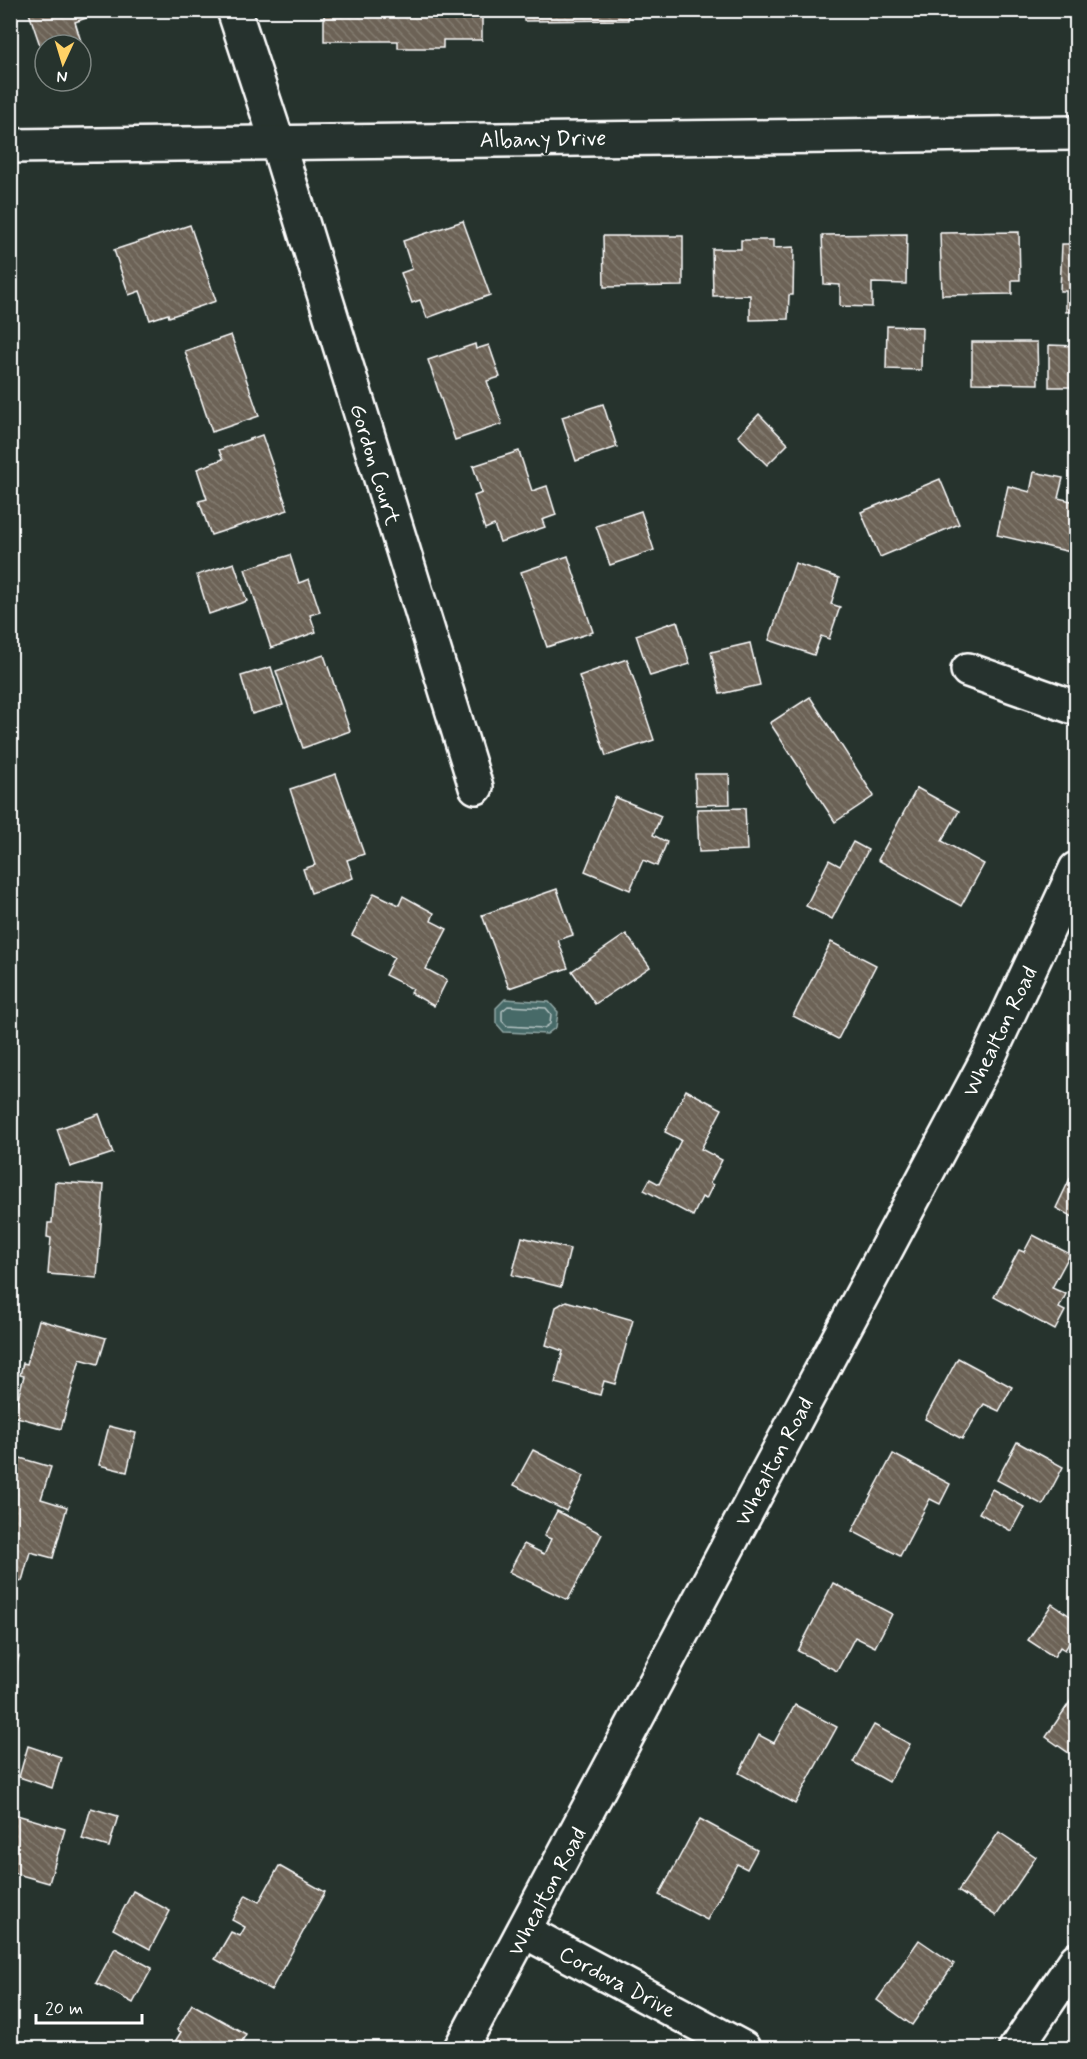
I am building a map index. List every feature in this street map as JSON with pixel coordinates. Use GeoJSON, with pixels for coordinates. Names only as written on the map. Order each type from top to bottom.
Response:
{"type":"FeatureCollection","features":[{"type":"Feature","properties":{"kind":"street","name":"Gordon Court"},"geometry":{"type":"LineString","coordinates":[[234,10],[277,141],[476,787]]}},
{"type":"Feature","properties":{"kind":"street","name":"Albany Drive"},"geometry":{"type":"LineString","coordinates":[[10,146],[1077,133]]}},
{"type":"Feature","properties":{"kind":"street"},"geometry":{"type":"LineString","coordinates":[[968,670],[1077,708]]}},
{"type":"Feature","properties":{"kind":"street","name":"Whealton Road"},"geometry":{"type":"LineString","coordinates":[[461,2049],[989,1056],[1077,870]]}},
{"type":"Feature","properties":{"kind":"street","name":"Cordova Drive"},"geometry":{"type":"LineString","coordinates":[[524,1931],[743,2049]]}},
{"type":"Feature","properties":{"kind":"street"},"geometry":{"type":"LineString","coordinates":[[1016,2049],[1077,1960]]}},
{"type":"Feature","properties":{"kind":"water"},"geometry":{"type":"Polygon","coordinates":[[[505,999],[549,1002],[558,1012],[556,1027],[547,1034],[504,1032],[496,1023],[496,1008],[505,999]]]}},
{"type":"Feature","properties":{"kind":"building"},"geometry":{"type":"Polygon","coordinates":[[[28,10],[108,10],[75,22],[78,33],[36,33],[28,10]]]}},
{"type":"Feature","properties":{"kind":"building"},"geometry":{"type":"Polygon","coordinates":[[[324,10],[482,10],[482,40],[443,40],[443,48],[398,48],[398,41],[324,41],[324,10]]]}},
{"type":"Feature","properties":{"kind":"building"},"geometry":{"type":"Polygon","coordinates":[[[524,10],[628,10],[628,20],[524,21],[524,10]]]}},
{"type":"Feature","properties":{"kind":"building"},"geometry":{"type":"Polygon","coordinates":[[[663,10],[758,10],[758,16],[663,17],[663,10]]]}},
{"type":"Feature","properties":{"kind":"building"},"geometry":{"type":"Polygon","coordinates":[[[463,221],[490,295],[427,318],[420,300],[412,303],[401,273],[412,269],[403,241],[463,221]]]}},
{"type":"Feature","properties":{"kind":"building"},"geometry":{"type":"Polygon","coordinates":[[[190,225],[216,301],[169,317],[168,314],[150,320],[140,291],[129,295],[114,250],[190,225]]]}},
{"type":"Feature","properties":{"kind":"building"},"geometry":{"type":"Polygon","coordinates":[[[1019,232],[1020,280],[1012,280],[1012,294],[942,295],[940,233],[1019,232]]]}},
{"type":"Feature","properties":{"kind":"building"},"geometry":{"type":"Polygon","coordinates":[[[907,234],[906,284],[872,283],[872,307],[840,306],[840,285],[824,284],[822,235],[907,234]]]}},
{"type":"Feature","properties":{"kind":"building"},"geometry":{"type":"Polygon","coordinates":[[[603,236],[683,236],[683,286],[604,287],[603,236]]]}},
{"type":"Feature","properties":{"kind":"building"},"geometry":{"type":"Polygon","coordinates":[[[741,240],[773,240],[773,248],[794,247],[793,295],[789,295],[788,319],[750,320],[750,295],[713,296],[712,249],[741,249],[741,240]]]}},
{"type":"Feature","properties":{"kind":"building"},"geometry":{"type":"Polygon","coordinates":[[[1062,244],[1076,244],[1076,311],[1066,312],[1066,291],[1060,291],[1062,244]]]}},
{"type":"Feature","properties":{"kind":"building"},"geometry":{"type":"Polygon","coordinates":[[[887,326],[922,327],[921,370],[886,369],[887,326]]]}},
{"type":"Feature","properties":{"kind":"building"},"geometry":{"type":"Polygon","coordinates":[[[231,335],[259,416],[212,432],[185,351],[231,335]]]}},
{"type":"Feature","properties":{"kind":"building"},"geometry":{"type":"Polygon","coordinates":[[[972,342],[1037,342],[1038,384],[972,383],[972,342]]]}},
{"type":"Feature","properties":{"kind":"building"},"geometry":{"type":"Polygon","coordinates":[[[475,344],[476,349],[489,345],[500,377],[487,381],[502,424],[455,440],[428,360],[475,344]]]}},
{"type":"Feature","properties":{"kind":"building"},"geometry":{"type":"Polygon","coordinates":[[[1049,345],[1076,346],[1076,387],[1049,387],[1049,345]]]}},
{"type":"Feature","properties":{"kind":"building"},"geometry":{"type":"Polygon","coordinates":[[[603,404],[617,447],[576,461],[562,417],[603,404]]]}},
{"type":"Feature","properties":{"kind":"building"},"geometry":{"type":"Polygon","coordinates":[[[759,414],[788,444],[767,465],[738,436],[759,414]]]}},
{"type":"Feature","properties":{"kind":"building"},"geometry":{"type":"Polygon","coordinates":[[[262,435],[288,510],[211,535],[199,501],[207,499],[197,469],[223,459],[219,450],[262,435]]]}},
{"type":"Feature","properties":{"kind":"building"},"geometry":{"type":"Polygon","coordinates":[[[519,451],[532,491],[547,486],[556,515],[542,520],[545,527],[500,542],[494,525],[485,529],[474,496],[482,493],[473,466],[519,451]]]}},
{"type":"Feature","properties":{"kind":"building"},"geometry":{"type":"Polygon","coordinates":[[[1034,472],[1063,478],[1058,498],[1076,502],[1075,553],[997,535],[1008,486],[1030,492],[1034,472]]]}},
{"type":"Feature","properties":{"kind":"building"},"geometry":{"type":"Polygon","coordinates":[[[940,479],[959,524],[880,557],[861,512],[940,479]]]}},
{"type":"Feature","properties":{"kind":"building"},"geometry":{"type":"Polygon","coordinates":[[[641,511],[654,550],[610,565],[596,526],[641,511]]]}},
{"type":"Feature","properties":{"kind":"building"},"geometry":{"type":"Polygon","coordinates":[[[290,555],[299,583],[309,579],[320,612],[310,615],[316,632],[271,648],[245,569],[290,555]]]}},
{"type":"Feature","properties":{"kind":"building"},"geometry":{"type":"Polygon","coordinates":[[[568,556],[593,632],[547,647],[521,572],[568,556]]]}},
{"type":"Feature","properties":{"kind":"building"},"geometry":{"type":"Polygon","coordinates":[[[234,563],[247,601],[209,614],[197,575],[234,563]]]}},
{"type":"Feature","properties":{"kind":"building"},"geometry":{"type":"Polygon","coordinates":[[[795,563],[839,578],[831,604],[840,607],[829,639],[821,636],[814,655],[769,640],[795,563]]]}},
{"type":"Feature","properties":{"kind":"building"},"geometry":{"type":"Polygon","coordinates":[[[677,621],[690,664],[650,676],[636,635],[677,621]]]}},
{"type":"Feature","properties":{"kind":"building"},"geometry":{"type":"Polygon","coordinates":[[[750,643],[760,685],[720,694],[711,652],[750,643]]]}},
{"type":"Feature","properties":{"kind":"building"},"geometry":{"type":"Polygon","coordinates":[[[324,655],[350,731],[303,748],[276,671],[324,655]]]}},
{"type":"Feature","properties":{"kind":"building"},"geometry":{"type":"Polygon","coordinates":[[[627,659],[654,740],[606,756],[579,676],[627,659]]]}},
{"type":"Feature","properties":{"kind":"building"},"geometry":{"type":"Polygon","coordinates":[[[271,667],[283,705],[252,714],[241,676],[271,667]]]}},
{"type":"Feature","properties":{"kind":"building"},"geometry":{"type":"Polygon","coordinates":[[[810,697],[874,796],[835,822],[770,723],[810,697]]]}},
{"type":"Feature","properties":{"kind":"building"},"geometry":{"type":"Polygon","coordinates":[[[336,774],[364,854],[347,860],[353,878],[311,893],[303,869],[315,865],[290,789],[336,774]]]}},
{"type":"Feature","properties":{"kind":"building"},"geometry":{"type":"Polygon","coordinates":[[[695,774],[729,774],[730,804],[696,805],[695,774]]]}},
{"type":"Feature","properties":{"kind":"building"},"geometry":{"type":"Polygon","coordinates":[[[917,788],[959,811],[942,841],[984,864],[961,906],[878,860],[917,788]]]}},
{"type":"Feature","properties":{"kind":"building"},"geometry":{"type":"Polygon","coordinates":[[[615,797],[661,816],[653,835],[667,842],[657,866],[643,860],[630,890],[585,871],[615,797]]]}},
{"type":"Feature","properties":{"kind":"building"},"geometry":{"type":"Polygon","coordinates":[[[745,808],[747,850],[699,852],[697,809],[745,808]]]}},
{"type":"Feature","properties":{"kind":"building"},"geometry":{"type":"Polygon","coordinates":[[[853,842],[868,850],[832,919],[806,906],[829,860],[840,866],[853,842]]]}},
{"type":"Feature","properties":{"kind":"building"},"geometry":{"type":"Polygon","coordinates":[[[557,889],[573,935],[558,940],[568,968],[509,988],[482,915],[557,889]]]}},
{"type":"Feature","properties":{"kind":"building"},"geometry":{"type":"Polygon","coordinates":[[[374,893],[399,905],[403,896],[434,913],[431,921],[447,929],[426,969],[447,980],[434,1006],[411,993],[413,989],[385,975],[394,957],[352,935],[374,893]]]}},
{"type":"Feature","properties":{"kind":"building"},"geometry":{"type":"Polygon","coordinates":[[[626,934],[650,967],[595,1004],[572,971],[626,934]]]}},
{"type":"Feature","properties":{"kind":"building"},"geometry":{"type":"Polygon","coordinates":[[[831,942],[876,965],[838,1039],[793,1016],[831,942]]]}},
{"type":"Feature","properties":{"kind":"building"},"geometry":{"type":"Polygon","coordinates":[[[686,1090],[722,1109],[701,1149],[722,1160],[710,1183],[713,1185],[706,1199],[702,1197],[693,1216],[644,1190],[650,1179],[659,1184],[681,1140],[665,1132],[686,1090]]]}},
{"type":"Feature","properties":{"kind":"building"},"geometry":{"type":"Polygon","coordinates":[[[99,1114],[113,1153],[70,1167],[57,1129],[99,1114]]]}},
{"type":"Feature","properties":{"kind":"building"},"geometry":{"type":"Polygon","coordinates":[[[1076,1166],[1076,1219],[1056,1208],[1076,1166]]]}},
{"type":"Feature","properties":{"kind":"building"},"geometry":{"type":"Polygon","coordinates":[[[55,1182],[104,1185],[97,1278],[48,1274],[51,1238],[47,1237],[48,1223],[52,1223],[55,1182]]]}},
{"type":"Feature","properties":{"kind":"building"},"geometry":{"type":"Polygon","coordinates":[[[1033,1235],[1070,1254],[1052,1288],[1066,1294],[1059,1308],[1065,1311],[1055,1330],[994,1297],[1019,1250],[1024,1252],[1033,1235]]]}},
{"type":"Feature","properties":{"kind":"building"},"geometry":{"type":"Polygon","coordinates":[[[522,1237],[570,1249],[561,1287],[512,1275],[522,1237]]]}},
{"type":"Feature","properties":{"kind":"building"},"geometry":{"type":"Polygon","coordinates":[[[566,1301],[633,1320],[615,1384],[604,1381],[600,1395],[555,1383],[563,1351],[546,1345],[556,1307],[566,1301]]]}},
{"type":"Feature","properties":{"kind":"building"},"geometry":{"type":"Polygon","coordinates":[[[39,1320],[106,1338],[98,1364],[80,1359],[61,1429],[13,1416],[24,1376],[20,1375],[23,1363],[27,1364],[39,1320]]]}},
{"type":"Feature","properties":{"kind":"building"},"geometry":{"type":"Polygon","coordinates":[[[958,1358],[1012,1387],[999,1411],[984,1404],[962,1439],[925,1419],[958,1358]]]}},
{"type":"Feature","properties":{"kind":"building"},"geometry":{"type":"Polygon","coordinates":[[[109,1426],[136,1433],[127,1472],[99,1465],[109,1426]]]}},
{"type":"Feature","properties":{"kind":"building"},"geometry":{"type":"Polygon","coordinates":[[[1017,1442],[1063,1467],[1043,1505],[997,1480],[1017,1442]]]}},
{"type":"Feature","properties":{"kind":"building"},"geometry":{"type":"Polygon","coordinates":[[[533,1450],[584,1476],[566,1511],[514,1485],[533,1450]]]}},
{"type":"Feature","properties":{"kind":"building"},"geometry":{"type":"Polygon","coordinates":[[[893,1454],[950,1484],[940,1504],[930,1499],[900,1556],[852,1531],[893,1454]]]}},
{"type":"Feature","properties":{"kind":"building"},"geometry":{"type":"Polygon","coordinates":[[[10,1455],[51,1467],[41,1499],[67,1507],[53,1558],[30,1552],[22,1581],[10,1578],[10,1455]]]}},
{"type":"Feature","properties":{"kind":"building"},"geometry":{"type":"Polygon","coordinates":[[[992,1489],[1024,1507],[1011,1531],[979,1513],[992,1489]]]}},
{"type":"Feature","properties":{"kind":"building"},"geometry":{"type":"Polygon","coordinates":[[[557,1511],[602,1534],[568,1600],[509,1572],[524,1544],[544,1554],[551,1539],[544,1536],[557,1511]]]}},
{"type":"Feature","properties":{"kind":"building"},"geometry":{"type":"Polygon","coordinates":[[[833,1583],[892,1614],[875,1647],[855,1637],[837,1671],[798,1651],[833,1583]]]}},
{"type":"Feature","properties":{"kind":"building"},"geometry":{"type":"Polygon","coordinates":[[[1052,1604],[1076,1620],[1076,1632],[1065,1650],[1060,1647],[1054,1657],[1028,1640],[1052,1604]]]}},
{"type":"Feature","properties":{"kind":"building"},"geometry":{"type":"Polygon","coordinates":[[[10,1654],[19,1656],[10,1687],[10,1654]]]}},
{"type":"Feature","properties":{"kind":"building"},"geometry":{"type":"Polygon","coordinates":[[[1076,1693],[1076,1758],[1046,1737],[1076,1693]]]}},
{"type":"Feature","properties":{"kind":"building"},"geometry":{"type":"Polygon","coordinates":[[[795,1705],[837,1727],[795,1804],[739,1773],[759,1735],[774,1743],[795,1705]]]}},
{"type":"Feature","properties":{"kind":"building"},"geometry":{"type":"Polygon","coordinates":[[[874,1725],[910,1744],[889,1782],[853,1762],[874,1725]]]}},
{"type":"Feature","properties":{"kind":"building"},"geometry":{"type":"Polygon","coordinates":[[[28,1746],[61,1757],[52,1788],[19,1777],[28,1746]]]}},
{"type":"Feature","properties":{"kind":"building"},"geometry":{"type":"Polygon","coordinates":[[[91,1808],[118,1816],[109,1847],[82,1839],[91,1808]]]}},
{"type":"Feature","properties":{"kind":"building"},"geometry":{"type":"Polygon","coordinates":[[[10,1813],[65,1829],[49,1883],[10,1872],[10,1813]]]}},
{"type":"Feature","properties":{"kind":"building"},"geometry":{"type":"Polygon","coordinates":[[[700,1819],[757,1850],[747,1869],[737,1864],[707,1920],[659,1895],[700,1819]]]}},
{"type":"Feature","properties":{"kind":"building"},"geometry":{"type":"Polygon","coordinates":[[[999,1832],[1036,1857],[996,1916],[958,1891],[999,1832]]]}},
{"type":"Feature","properties":{"kind":"building"},"geometry":{"type":"Polygon","coordinates":[[[279,1866],[325,1892],[271,1990],[215,1959],[231,1932],[240,1936],[245,1927],[232,1920],[246,1895],[259,1902],[279,1866]]]}},
{"type":"Feature","properties":{"kind":"building"},"geometry":{"type":"Polygon","coordinates":[[[133,1891],[170,1911],[150,1949],[113,1929],[133,1891]]]}},
{"type":"Feature","properties":{"kind":"building"},"geometry":{"type":"Polygon","coordinates":[[[919,1940],[954,1964],[912,2025],[877,2000],[919,1940]]]}},
{"type":"Feature","properties":{"kind":"building"},"geometry":{"type":"Polygon","coordinates":[[[115,1948],[152,1968],[133,2003],[96,1983],[115,1948]]]}},
{"type":"Feature","properties":{"kind":"building"},"geometry":{"type":"Polygon","coordinates":[[[192,2004],[246,2034],[238,2048],[171,2048],[181,2032],[177,2030],[192,2004]]]}}]}
